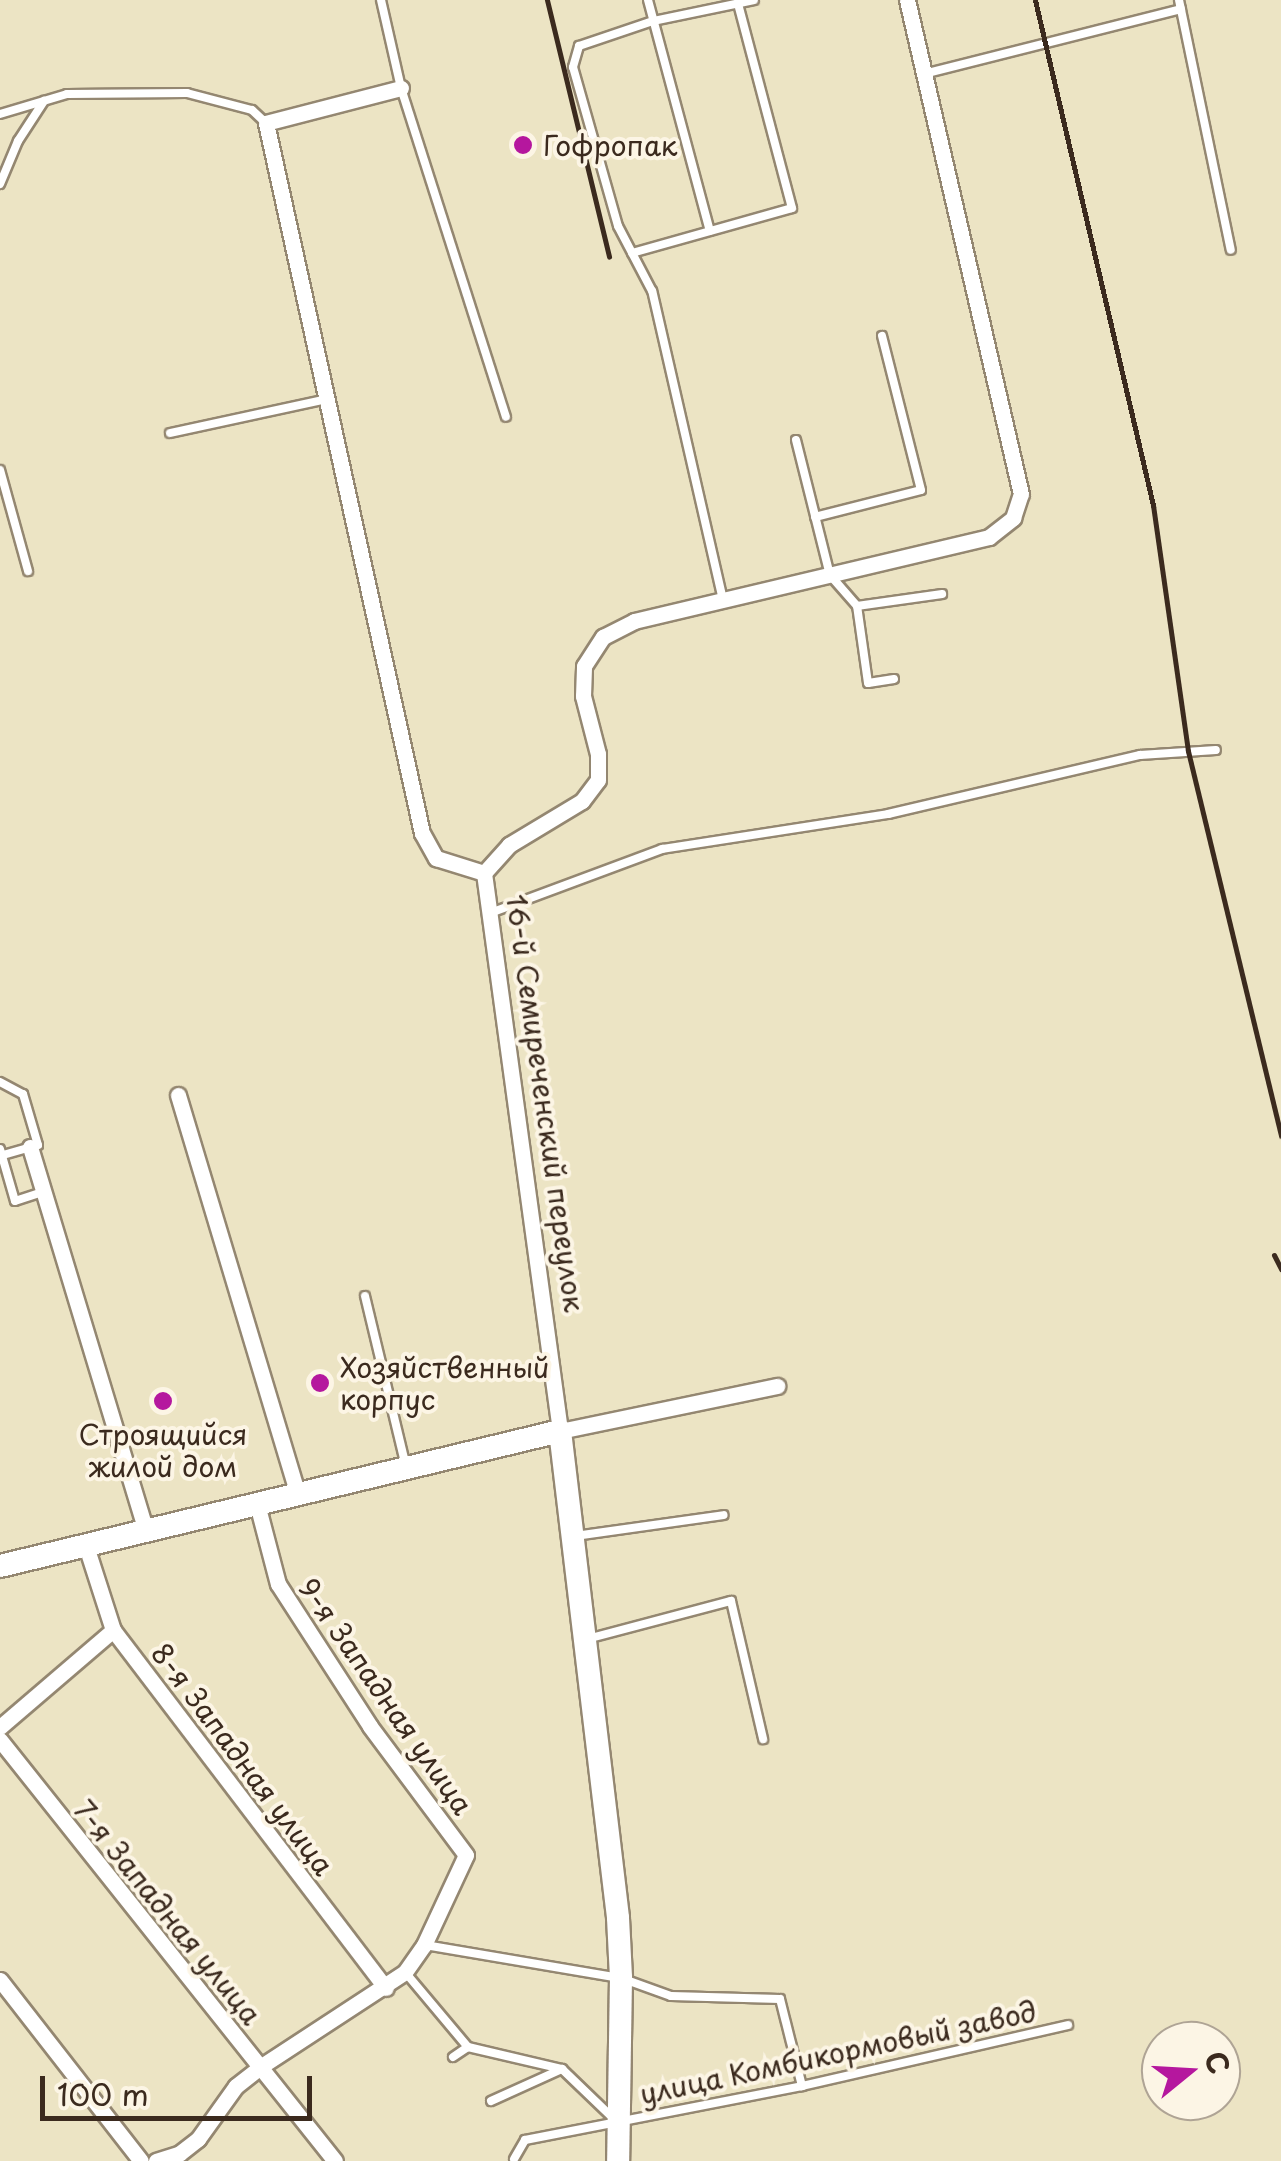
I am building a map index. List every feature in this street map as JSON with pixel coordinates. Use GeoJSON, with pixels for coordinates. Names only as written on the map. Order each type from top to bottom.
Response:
{"type":"FeatureCollection","features":[{"type":"Feature","properties":{"kind":"street"},"geometry":{"type":"LineString","coordinates":[[484,873],[509,845],[582,801],[598,780],[598,754],[583,696],[584,666],[603,637],[634,622],[989,537],[1013,518],[1021,494],[906,0]]}},
{"type":"Feature","properties":{"kind":"street"},"geometry":{"type":"LineString","coordinates":[[266,123],[401,88]]}},
{"type":"Feature","properties":{"kind":"street","name":"16-й Семиреченский переулок"},"geometry":{"type":"LineString","coordinates":[[266,123],[422,832],[436,858],[484,873],[574,1536],[612,1849],[621,1978],[618,2161]]}},
{"type":"Feature","properties":{"kind":"street"},"geometry":{"type":"LineString","coordinates":[[178,1095],[298,1494]]}},
{"type":"Feature","properties":{"kind":"street"},"geometry":{"type":"LineString","coordinates":[[30,1147],[146,1531]]}},
{"type":"Feature","properties":{"kind":"street"},"geometry":{"type":"LineString","coordinates":[[1,1559],[86,1546],[560,1431],[777,1386]]}},
{"type":"Feature","properties":{"kind":"street","name":"9-я Западная улица"},"geometry":{"type":"LineString","coordinates":[[257,1504],[278,1584],[370,1726],[466,1855],[424,1945]]}},
{"type":"Feature","properties":{"kind":"street","name":"8-я Западная улица"},"geometry":{"type":"LineString","coordinates":[[86,1546],[113,1630],[386,1988]]}},
{"type":"Feature","properties":{"kind":"street"},"geometry":{"type":"LineString","coordinates":[[0,1727],[113,1630]]}},
{"type":"Feature","properties":{"kind":"street","name":"7-я Западная улица"},"geometry":{"type":"LineString","coordinates":[[0,1740],[335,2161]]}},
{"type":"Feature","properties":{"kind":"street"},"geometry":{"type":"LineString","coordinates":[[156,2161],[180,2153],[198,2139],[236,2086],[260,2067],[386,1988],[405,1972],[424,1945]]}},
{"type":"Feature","properties":{"kind":"street"},"geometry":{"type":"LineString","coordinates":[[0,1980],[141,2161]]}},
{"type":"Feature","properties":{"kind":"lane"},"geometry":{"type":"LineString","coordinates":[[381,0],[401,88],[506,417]]}},
{"type":"Feature","properties":{"kind":"lane"},"geometry":{"type":"LineString","coordinates":[[648,0],[710,231]]}},
{"type":"Feature","properties":{"kind":"lane"},"geometry":{"type":"LineString","coordinates":[[723,600],[652,291],[618,226],[573,66],[578,46],[653,22],[754,0]]}},
{"type":"Feature","properties":{"kind":"lane"},"geometry":{"type":"LineString","coordinates":[[632,252],[792,208],[738,3]]}},
{"type":"Feature","properties":{"kind":"lane"},"geometry":{"type":"LineString","coordinates":[[924,74],[1180,5],[1230,250]]}},
{"type":"Feature","properties":{"kind":"lane"},"geometry":{"type":"LineString","coordinates":[[0,114],[68,94],[187,93],[252,110],[266,123]]}},
{"type":"Feature","properties":{"kind":"lane"},"geometry":{"type":"LineString","coordinates":[[0,184],[2,173],[44,101]]}},
{"type":"Feature","properties":{"kind":"lane"},"geometry":{"type":"LineString","coordinates":[[815,516],[921,490],[882,336]]}},
{"type":"Feature","properties":{"kind":"lane"},"geometry":{"type":"LineString","coordinates":[[170,434],[327,399]]}},
{"type":"Feature","properties":{"kind":"lane"},"geometry":{"type":"LineString","coordinates":[[796,440],[830,575],[857,606],[868,683],[894,679]]}},
{"type":"Feature","properties":{"kind":"lane"},"geometry":{"type":"LineString","coordinates":[[0,470],[28,570]]}},
{"type":"Feature","properties":{"kind":"lane"},"geometry":{"type":"LineString","coordinates":[[857,606],[942,594]]}},
{"type":"Feature","properties":{"kind":"lane"},"geometry":{"type":"LineString","coordinates":[[490,913],[662,849],[888,814],[1140,754],[1216,750]]}},
{"type":"Feature","properties":{"kind":"lane"},"geometry":{"type":"LineString","coordinates":[[0,1082],[23,1094],[38,1145],[1,1154],[15,1201],[43,1192]]}},
{"type":"Feature","properties":{"kind":"lane"},"geometry":{"type":"LineString","coordinates":[[366,1296],[407,1469]]}},
{"type":"Feature","properties":{"kind":"lane"},"geometry":{"type":"LineString","coordinates":[[574,1536],[724,1516]]}},
{"type":"Feature","properties":{"kind":"lane"},"geometry":{"type":"LineString","coordinates":[[586,1639],[731,1601],[763,1739]]}},
{"type":"Feature","properties":{"kind":"lane"},"geometry":{"type":"LineString","coordinates":[[424,1945],[621,1978],[671,1996],[780,2000],[802,2086]]}},
{"type":"Feature","properties":{"kind":"lane"},"geometry":{"type":"LineString","coordinates":[[405,1972],[468,2047],[562,2069],[617,2122]]}},
{"type":"Feature","properties":{"kind":"lane","name":"улица Комбикормовый завод"},"geometry":{"type":"LineString","coordinates":[[514,2159],[525,2140],[802,2086],[1068,2025]]}},
{"type":"Feature","properties":{"kind":"lane"},"geometry":{"type":"LineString","coordinates":[[453,2057],[468,2047]]}},
{"type":"Feature","properties":{"kind":"lane"},"geometry":{"type":"LineString","coordinates":[[491,2102],[562,2069]]}},
{"type":"Feature","properties":{"kind":"railway"},"geometry":{"type":"LineString","coordinates":[[547,0],[609,257]]}},
{"type":"Feature","properties":{"kind":"railway"},"geometry":{"type":"LineString","coordinates":[[1035,0],[1153,505],[1188,751],[1281,1136]]}},
{"type":"Feature","properties":{"kind":"railway"},"geometry":{"type":"LineString","coordinates":[[1274,1255],[1281,1269]]}},
{"type":"Feature","properties":{"kind":"place","name":"Гофропак"},"geometry":{"type":"Point","coordinates":[523,145]}},
{"type":"Feature","properties":{"kind":"place","name":"Хозяйственный корпус"},"geometry":{"type":"Point","coordinates":[320,1383]}},
{"type":"Feature","properties":{"kind":"place","name":"Строящийся жилой дом"},"geometry":{"type":"Point","coordinates":[163,1401]}}]}
